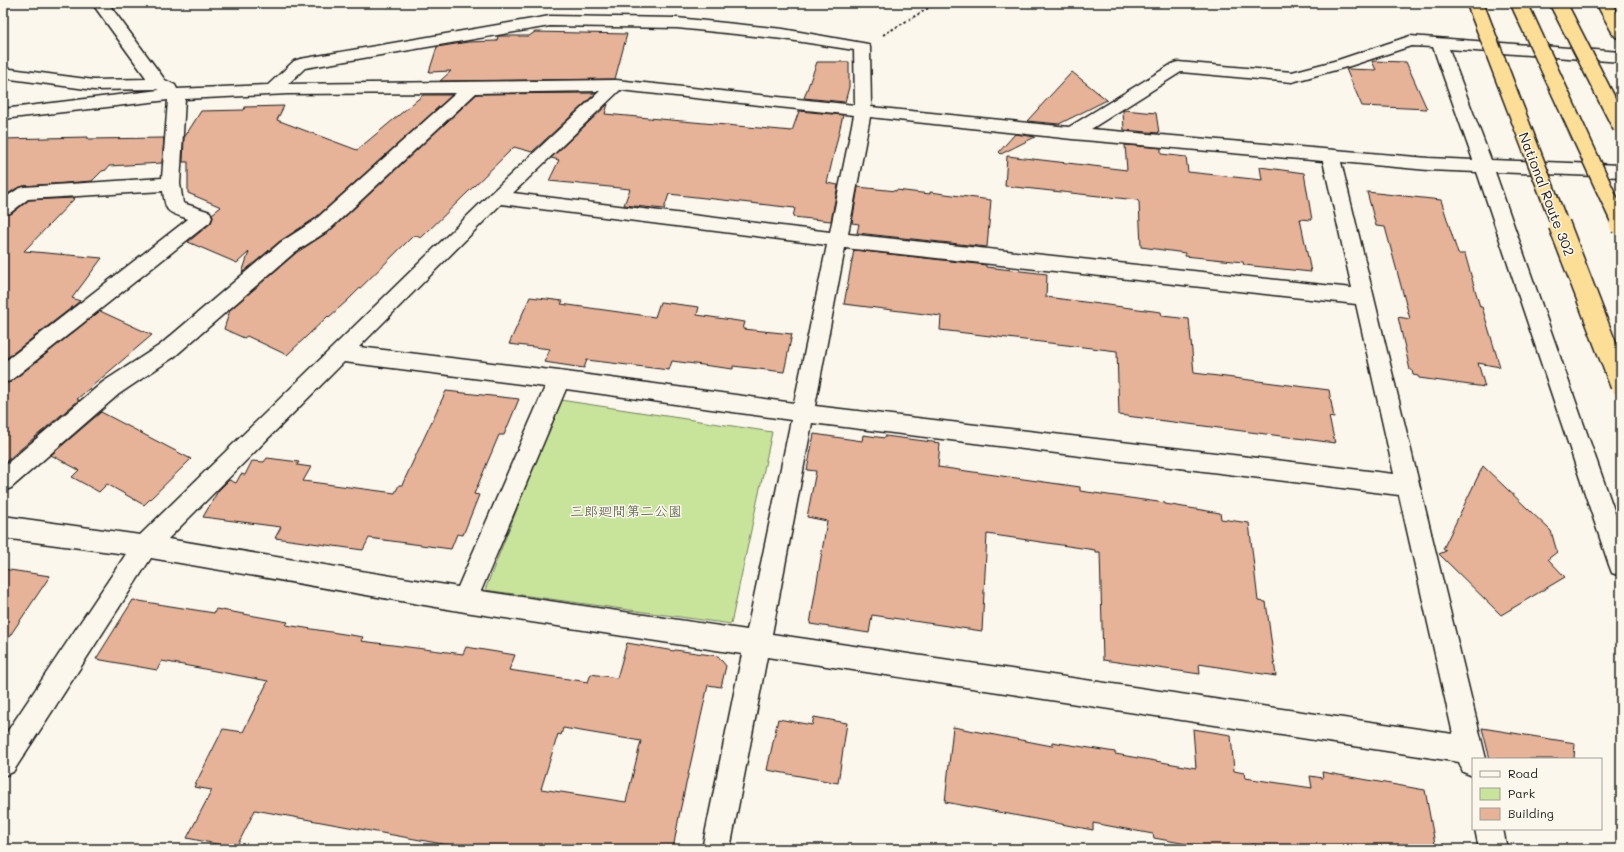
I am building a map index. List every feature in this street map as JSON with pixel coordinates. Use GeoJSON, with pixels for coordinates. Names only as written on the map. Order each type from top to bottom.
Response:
{"type":"FeatureCollection","features":[{"type":"Feature","properties":{"kind":"highway","name":"National Route 302"},"geometry":{"type":"LineString","coordinates":[[1475,3],[1621,385]]}},
{"type":"Feature","properties":{"kind":"highway"},"geometry":{"type":"LineString","coordinates":[[1519,3],[1621,225]]}},
{"type":"Feature","properties":{"kind":"highway"},"geometry":{"type":"LineString","coordinates":[[1558,3],[1621,127]]}},
{"type":"Feature","properties":{"kind":"highway"},"geometry":{"type":"LineString","coordinates":[[1604,3],[1621,34]]}},
{"type":"Feature","properties":{"kind":"street"},"geometry":{"type":"LineString","coordinates":[[100,3],[159,84],[177,94]]}},
{"type":"Feature","properties":{"kind":"street"},"geometry":{"type":"LineString","coordinates":[[272,90],[300,64],[550,21],[677,23],[783,34],[862,47],[863,112],[716,849]]}},
{"type":"Feature","properties":{"kind":"street"},"geometry":{"type":"LineString","coordinates":[[1072,133],[1178,67],[1292,77],[1344,63],[1410,41],[1621,57]]}},
{"type":"Feature","properties":{"kind":"street"},"geometry":{"type":"LineString","coordinates":[[1439,43],[1484,166],[1621,564]]}},
{"type":"Feature","properties":{"kind":"street"},"geometry":{"type":"LineString","coordinates":[[3,73],[94,85],[159,84]]}},
{"type":"Feature","properties":{"kind":"street"},"geometry":{"type":"LineString","coordinates":[[3,114],[177,94],[272,90],[616,85],[1072,133],[1331,156],[1428,164],[1621,171]]}},
{"type":"Feature","properties":{"kind":"street"},"geometry":{"type":"LineString","coordinates":[[3,762],[145,546],[497,197],[616,85]]}},
{"type":"Feature","properties":{"kind":"street"},"geometry":{"type":"LineString","coordinates":[[3,481],[111,388],[167,350],[288,247],[322,224],[471,88]]}},
{"type":"Feature","properties":{"kind":"street"},"geometry":{"type":"LineString","coordinates":[[3,375],[203,217],[174,207],[171,184],[177,94]]}},
{"type":"Feature","properties":{"kind":"street"},"geometry":{"type":"LineString","coordinates":[[3,528],[145,546],[465,600],[757,644],[1472,756],[1331,156]]}},
{"type":"Feature","properties":{"kind":"street"},"geometry":{"type":"LineString","coordinates":[[3,208],[24,192],[171,184]]}},
{"type":"Feature","properties":{"kind":"street"},"geometry":{"type":"LineString","coordinates":[[497,197],[838,240],[1364,297]]}},
{"type":"Feature","properties":{"kind":"street"},"geometry":{"type":"LineString","coordinates":[[340,353],[559,380],[803,413],[1408,486]]}},
{"type":"Feature","properties":{"kind":"street"},"geometry":{"type":"LineString","coordinates":[[465,600],[559,380]]}},
{"type":"Feature","properties":{"kind":"street"},"geometry":{"type":"LineString","coordinates":[[1489,830],[1494,849]]}},
{"type":"Feature","properties":{"kind":"path"},"geometry":{"type":"LineString","coordinates":[[862,47],[937,3]]}},
{"type":"Feature","properties":{"kind":"green space","name":"三郎廻間第二公園"},"geometry":{"type":"Polygon","coordinates":[[[560,400],[772,432],[731,624],[485,590],[560,400]]]}},
{"type":"Feature","properties":{"kind":"building"},"geometry":{"type":"Polygon","coordinates":[[[535,32],[627,34],[615,79],[440,81],[451,71],[429,72],[437,47],[468,42],[497,41],[498,36],[529,36],[535,32]]]}},
{"type":"Feature","properties":{"kind":"building"},"geometry":{"type":"Polygon","coordinates":[[[1372,61],[1406,62],[1427,109],[1362,106],[1346,69],[1376,70],[1372,61]]]}},
{"type":"Feature","properties":{"kind":"building"},"geometry":{"type":"Polygon","coordinates":[[[817,62],[849,62],[849,87],[845,102],[804,98],[817,62]]]}},
{"type":"Feature","properties":{"kind":"building"},"geometry":{"type":"Polygon","coordinates":[[[1072,72],[1107,100],[1059,124],[1027,121],[1072,72]]]}},
{"type":"Feature","properties":{"kind":"building"},"geometry":{"type":"Polygon","coordinates":[[[596,93],[532,152],[514,147],[421,238],[414,235],[348,300],[329,317],[328,316],[287,355],[247,336],[244,338],[224,329],[230,310],[296,253],[330,231],[477,94],[596,93]]]}},
{"type":"Feature","properties":{"kind":"building"},"geometry":{"type":"Polygon","coordinates":[[[423,95],[452,95],[314,219],[280,241],[242,273],[249,252],[237,263],[188,242],[211,223],[213,218],[212,214],[221,207],[188,193],[188,162],[183,162],[184,138],[201,111],[244,110],[245,107],[284,106],[277,120],[357,150],[423,95]]]}},
{"type":"Feature","properties":{"kind":"building"},"geometry":{"type":"Polygon","coordinates":[[[608,104],[605,114],[792,131],[799,111],[843,115],[827,183],[838,185],[831,221],[793,217],[795,208],[669,194],[664,209],[624,205],[630,189],[549,181],[559,160],[551,158],[608,104]]]}},
{"type":"Feature","properties":{"kind":"building"},"geometry":{"type":"Polygon","coordinates":[[[1124,110],[1156,113],[1159,133],[1124,130],[1124,110]]]}},
{"type":"Feature","properties":{"kind":"building"},"geometry":{"type":"Polygon","coordinates":[[[1015,134],[1035,137],[1001,154],[999,152],[1015,134]]]}},
{"type":"Feature","properties":{"kind":"building"},"geometry":{"type":"Polygon","coordinates":[[[88,137],[88,139],[164,138],[162,163],[109,166],[92,181],[24,186],[17,188],[3,197],[3,139],[88,137]]]}},
{"type":"Feature","properties":{"kind":"building"},"geometry":{"type":"Polygon","coordinates":[[[1125,145],[1161,148],[1161,154],[1186,157],[1188,172],[1262,180],[1260,167],[1304,173],[1312,220],[1300,219],[1311,272],[1244,265],[1243,262],[1185,256],[1185,253],[1141,247],[1139,202],[1137,200],[1005,186],[1007,156],[1127,170],[1125,145]]]}},
{"type":"Feature","properties":{"kind":"building"},"geometry":{"type":"Polygon","coordinates":[[[858,187],[930,194],[930,192],[991,200],[987,247],[857,233],[859,224],[852,223],[858,187]]]}},
{"type":"Feature","properties":{"kind":"building"},"geometry":{"type":"Polygon","coordinates":[[[1367,192],[1441,200],[1458,254],[1465,254],[1480,307],[1482,307],[1500,367],[1478,363],[1485,387],[1419,378],[1418,376],[1413,375],[1412,370],[1410,370],[1398,317],[1410,319],[1385,227],[1376,226],[1367,192]]]}},
{"type":"Feature","properties":{"kind":"building"},"geometry":{"type":"Polygon","coordinates":[[[75,198],[24,251],[102,258],[72,298],[80,301],[3,361],[3,215],[11,214],[29,200],[75,198]]]}},
{"type":"Feature","properties":{"kind":"building"},"geometry":{"type":"Polygon","coordinates":[[[854,250],[986,265],[986,267],[1047,274],[1046,297],[1161,312],[1162,316],[1189,319],[1194,373],[1329,390],[1334,418],[1329,417],[1335,443],[1119,415],[1117,351],[940,330],[941,316],[844,304],[854,250]]]}},
{"type":"Feature","properties":{"kind":"building"},"geometry":{"type":"Polygon","coordinates":[[[530,297],[563,301],[561,304],[655,317],[660,302],[699,307],[697,315],[745,322],[743,329],[792,334],[784,372],[733,366],[733,369],[672,361],[669,370],[587,360],[584,368],[544,362],[550,349],[509,344],[530,297]]]}},
{"type":"Feature","properties":{"kind":"building"},"geometry":{"type":"Polygon","coordinates":[[[100,311],[152,335],[77,399],[79,400],[3,464],[3,384],[11,382],[100,311]]]}},
{"type":"Feature","properties":{"kind":"building"},"geometry":{"type":"Polygon","coordinates":[[[446,391],[519,399],[504,435],[499,435],[474,494],[479,495],[463,535],[457,534],[451,549],[369,538],[363,550],[275,538],[281,527],[203,517],[218,491],[229,480],[236,483],[241,474],[245,475],[252,461],[264,462],[267,458],[299,462],[297,465],[311,467],[303,481],[395,493],[399,485],[402,485],[446,391]]]}},
{"type":"Feature","properties":{"kind":"building"},"geometry":{"type":"Polygon","coordinates":[[[101,412],[191,459],[144,505],[107,484],[99,492],[72,477],[79,470],[51,455],[101,412]]]}},
{"type":"Feature","properties":{"kind":"building"},"geometry":{"type":"Polygon","coordinates":[[[814,434],[862,441],[863,435],[885,438],[885,436],[940,443],[938,467],[1080,487],[1080,491],[1165,503],[1220,513],[1221,519],[1249,523],[1258,601],[1266,602],[1276,676],[1199,664],[1200,674],[1103,660],[1100,552],[987,534],[982,631],[872,615],[869,633],[810,624],[827,521],[807,517],[816,471],[807,470],[814,434]]]}},
{"type":"Feature","properties":{"kind":"building"},"geometry":{"type":"Polygon","coordinates":[[[1483,466],[1551,531],[1557,552],[1548,559],[1565,577],[1501,615],[1439,554],[1446,551],[1443,549],[1483,466]]]}},
{"type":"Feature","properties":{"kind":"building"},"geometry":{"type":"Polygon","coordinates":[[[3,569],[50,576],[3,646],[3,569]]]}},
{"type":"Feature","properties":{"kind":"building"},"geometry":{"type":"Polygon","coordinates":[[[133,600],[214,613],[216,609],[288,622],[286,625],[363,637],[361,641],[463,654],[466,647],[515,655],[509,670],[588,682],[591,674],[617,678],[627,643],[674,651],[718,656],[726,666],[721,687],[708,685],[673,849],[470,849],[255,810],[236,848],[187,838],[212,790],[194,787],[223,729],[243,732],[268,681],[162,661],[157,670],[96,659],[133,600]],[[563,728],[561,735],[558,734],[541,789],[626,802],[641,741],[563,728]]]}},
{"type":"Feature","properties":{"kind":"building"},"geometry":{"type":"Polygon","coordinates":[[[814,717],[847,723],[838,783],[767,770],[778,719],[812,725],[814,717]]]}},
{"type":"Feature","properties":{"kind":"building"},"geometry":{"type":"Polygon","coordinates":[[[953,727],[1052,746],[1052,742],[1115,752],[1115,754],[1196,768],[1193,729],[1231,735],[1234,771],[1244,773],[1245,778],[1312,788],[1310,776],[1323,778],[1322,772],[1425,790],[1436,849],[1285,849],[1251,844],[1252,849],[1214,849],[1154,838],[1153,834],[1093,823],[1093,830],[945,802],[953,727]]]}},
{"type":"Feature","properties":{"kind":"building"},"geometry":{"type":"Polygon","coordinates":[[[1482,728],[1575,743],[1574,758],[1490,758],[1482,728]]]}}]}
